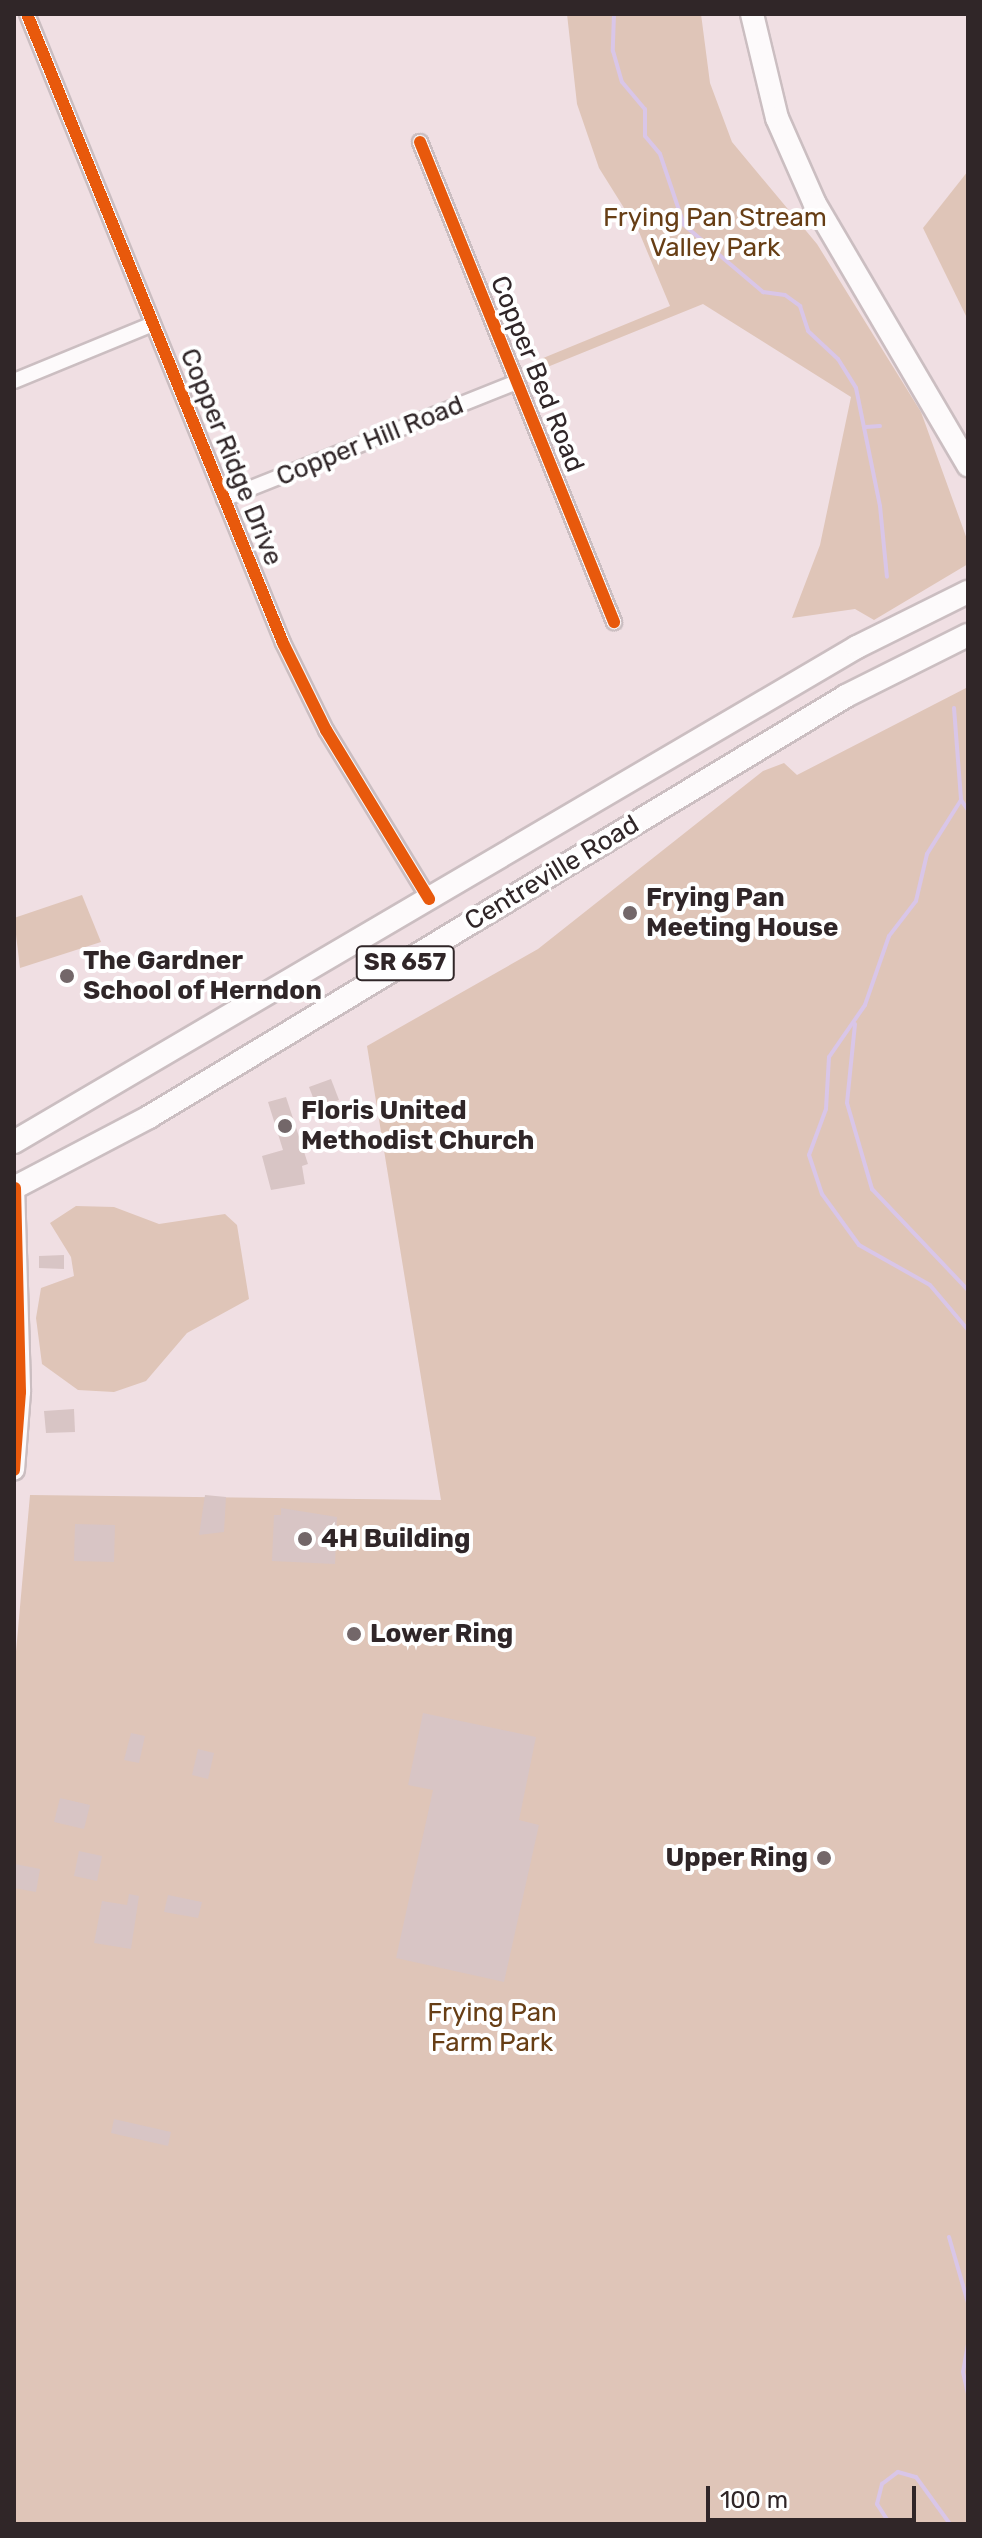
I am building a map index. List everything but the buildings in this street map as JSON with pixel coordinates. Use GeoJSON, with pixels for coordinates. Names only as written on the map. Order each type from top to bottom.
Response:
{"type":"FeatureCollection","features":[{"type":"Feature","properties":{"kind":"main road"},"geometry":{"type":"LineString","coordinates":[[752,14],[777,118],[815,204],[968,465]]}},
{"type":"Feature","properties":{"kind":"main road","name":"Centreville Road"},"geometry":{"type":"LineString","coordinates":[[14,1142],[857,647],[968,592]]}},
{"type":"Feature","properties":{"kind":"main road","name":"Centreville Road"},"geometry":{"type":"LineString","coordinates":[[14,1187],[162,1109],[846,696],[968,635]]}},
{"type":"Feature","properties":{"kind":"main road"},"geometry":{"type":"LineString","coordinates":[[14,1187],[20,1392],[14,1470]]}},
{"type":"Feature","properties":{"kind":"street","name":"Copper Ridge Drive"},"geometry":{"type":"LineString","coordinates":[[27,14],[305,691],[429,899]]}},
{"type":"Feature","properties":{"kind":"street","name":"Copper Bed Road"},"geometry":{"type":"LineString","coordinates":[[420,142],[614,622]]}},
{"type":"Feature","properties":{"kind":"street"},"geometry":{"type":"LineString","coordinates":[[14,381],[153,324]]}},
{"type":"Feature","properties":{"kind":"street","name":"Copper Hill Road"},"geometry":{"type":"LineString","coordinates":[[224,499],[516,382]]}},
{"type":"Feature","properties":{"kind":"green space","name":"Frying Pan Stream Valley Park"},"geometry":{"type":"Polygon","coordinates":[[[567,14],[701,14],[710,83],[732,142],[817,244],[921,412],[968,542],[968,564],[874,620],[855,609],[792,618],[820,545],[851,397],[703,304],[535,372],[531,363],[670,306],[639,232],[599,168],[577,104],[567,14]]]}},
{"type":"Feature","properties":{"kind":"green space"},"geometry":{"type":"Polygon","coordinates":[[[968,171],[968,320],[923,228],[968,171]]]}},
{"type":"Feature","properties":{"kind":"green space","name":"Frying Pan Farm Park"},"geometry":{"type":"Polygon","coordinates":[[[968,687],[968,2524],[14,2524],[14,1674],[30,1495],[441,1500],[367,1046],[538,949],[763,771],[784,763],[797,775],[968,687]]]}},
{"type":"Feature","properties":{"kind":"green space"},"geometry":{"type":"Polygon","coordinates":[[[82,895],[101,942],[20,968],[14,918],[82,895]]]}},
{"type":"Feature","properties":{"kind":"green space"},"geometry":{"type":"Polygon","coordinates":[[[76,1206],[114,1207],[159,1224],[225,1214],[237,1225],[249,1299],[187,1333],[146,1381],[114,1392],[78,1390],[42,1364],[36,1318],[41,1288],[74,1276],[71,1257],[50,1223],[76,1206]]]}},
{"type":"Feature","properties":{"kind":"waterway"},"geometry":{"type":"LineString","coordinates":[[614,14],[613,51],[622,82],[645,109],[645,136],[660,154],[684,225],[763,292],[785,295],[800,306],[808,331],[838,359],[856,388],[880,506],[887,577]]}},
{"type":"Feature","properties":{"kind":"waterway"},"geometry":{"type":"LineString","coordinates":[[866,427],[880,426]]}},
{"type":"Feature","properties":{"kind":"waterway"},"geometry":{"type":"LineString","coordinates":[[954,708],[961,800],[927,854],[916,901],[889,936],[865,1005],[829,1057],[826,1109],[809,1155],[822,1194],[859,1245],[930,1285],[968,1330]]}},
{"type":"Feature","properties":{"kind":"waterway"},"geometry":{"type":"LineString","coordinates":[[961,800],[968,810]]}},
{"type":"Feature","properties":{"kind":"waterway"},"geometry":{"type":"LineString","coordinates":[[855,1024],[847,1103],[872,1189],[968,1290]]}},
{"type":"Feature","properties":{"kind":"waterway"},"geometry":{"type":"LineString","coordinates":[[949,2237],[968,2303]]}},
{"type":"Feature","properties":{"kind":"waterway"},"geometry":{"type":"LineString","coordinates":[[968,2344],[963,2372],[968,2393]]}},
{"type":"Feature","properties":{"kind":"waterway"},"geometry":{"type":"LineString","coordinates":[[890,2524],[877,2504],[882,2484],[898,2472],[916,2477],[950,2524]]}},
{"type":"Feature","properties":{"kind":"cycle path"},"geometry":{"type":"LineString","coordinates":[[27,14],[283,643],[326,730],[429,899]]}},
{"type":"Feature","properties":{"kind":"cycle path"},"geometry":{"type":"LineString","coordinates":[[420,142],[614,622]]}},
{"type":"Feature","properties":{"kind":"cycle path"},"geometry":{"type":"LineString","coordinates":[[14,1470],[20,1392],[15,1188]]}},
{"type":"Feature","properties":{"kind":"place","name":"Frying Pan Meeting House"},"geometry":{"type":"Point","coordinates":[630,913]}},
{"type":"Feature","properties":{"kind":"place","name":"The Gardner School of Herndon"},"geometry":{"type":"Point","coordinates":[67,976]}},
{"type":"Feature","properties":{"kind":"place","name":"Floris United Methodist Church"},"geometry":{"type":"Point","coordinates":[285,1126]}},
{"type":"Feature","properties":{"kind":"place","name":"4H Building"},"geometry":{"type":"Point","coordinates":[305,1539]}},
{"type":"Feature","properties":{"kind":"place","name":"Lower Ring"},"geometry":{"type":"Point","coordinates":[354,1634]}},
{"type":"Feature","properties":{"kind":"place","name":"Upper Ring"},"geometry":{"type":"Point","coordinates":[824,1858]}}]}
